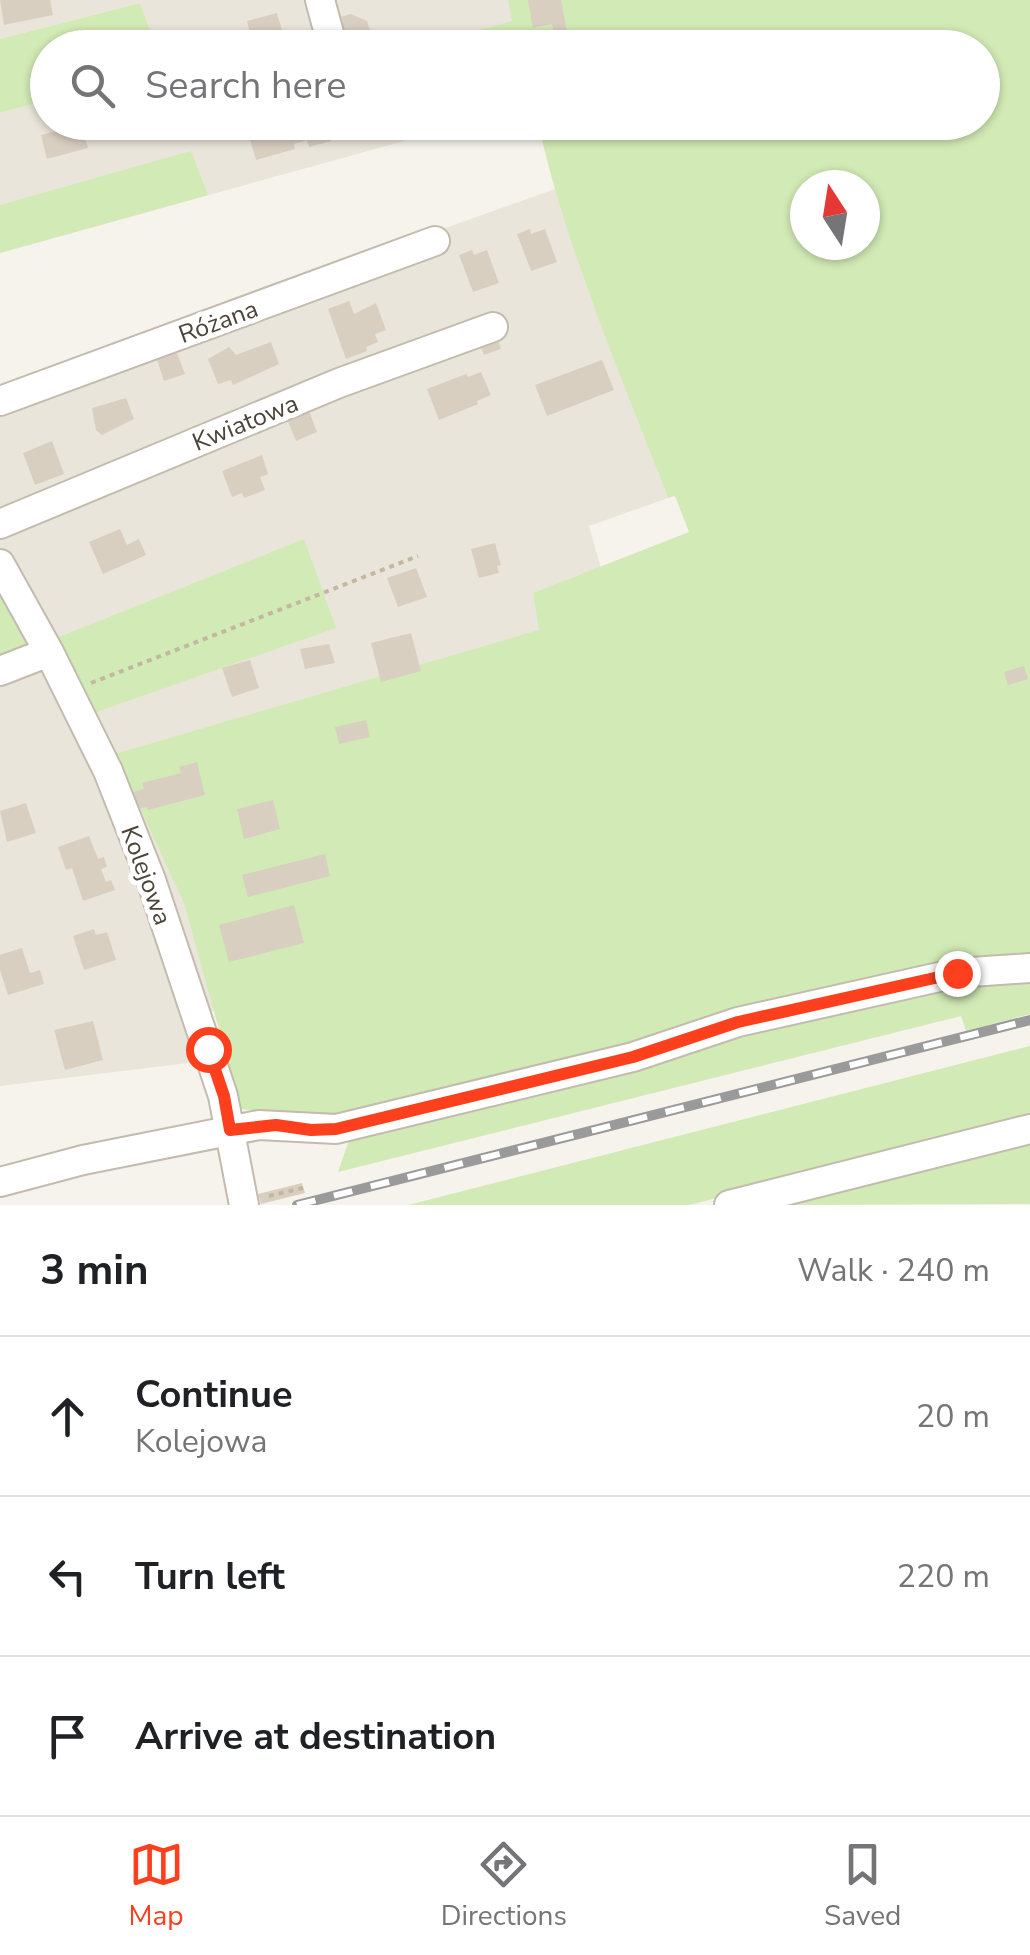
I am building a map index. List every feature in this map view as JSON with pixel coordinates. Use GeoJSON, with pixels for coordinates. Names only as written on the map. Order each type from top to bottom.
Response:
{"type":"FeatureCollection","features":[{"type":"Feature","properties":{"kind":"street"},"geometry":{"type":"LineString","coordinates":[[320,0],[328,30]]}},
{"type":"Feature","properties":{"kind":"street","name":"Różana"},"geometry":{"type":"LineString","coordinates":[[0,401],[435,242]]}},
{"type":"Feature","properties":{"kind":"street","name":"Kwiatowa"},"geometry":{"type":"LineString","coordinates":[[0,524],[339,383],[493,327]]}},
{"type":"Feature","properties":{"kind":"street","name":"Kolejowa"},"geometry":{"type":"LineString","coordinates":[[0,564],[108,771],[151,880],[224,1096],[252,1202]]}},
{"type":"Feature","properties":{"kind":"street"},"geometry":{"type":"LineString","coordinates":[[0,671],[49,652]]}},
{"type":"Feature","properties":{"kind":"street"},"geometry":{"type":"LineString","coordinates":[[0,1182],[74,1162],[230,1130],[276,1125],[336,1129],[633,1057],[756,1018],[957,973],[1030,968]]}},
{"type":"Feature","properties":{"kind":"street"},"geometry":{"type":"LineString","coordinates":[[729,1205],[1030,1129]]}},
{"type":"Feature","properties":{"kind":"path"},"geometry":{"type":"LineString","coordinates":[[68,692],[418,556]]}},
{"type":"Feature","properties":{"kind":"path"},"geometry":{"type":"LineString","coordinates":[[252,1202],[303,1188]]}},
{"type":"Feature","properties":{"kind":"shaded area"},"geometry":{"type":"Polygon","coordinates":[[[0,0],[508,0],[513,21],[482,30],[150,30],[140,3],[0,39],[0,0]]]}},
{"type":"Feature","properties":{"kind":"shaded area"},"geometry":{"type":"Polygon","coordinates":[[[30,105],[30,140],[404,141],[0,253],[0,113],[30,105]]]}},
{"type":"Feature","properties":{"kind":"shaded area"},"geometry":{"type":"Polygon","coordinates":[[[555,189],[586,285],[668,498],[589,526],[601,568],[533,593],[547,669],[391,963],[210,1012],[196,1062],[0,1086],[0,386],[555,189]]]}},
{"type":"Feature","properties":{"kind":"green space"},"geometry":{"type":"Polygon","coordinates":[[[508,0],[1030,0],[1030,957],[337,1118],[313,1119],[241,1109],[184,903],[115,754],[539,630],[533,593],[689,532],[675,496],[668,498],[596,313],[542,140],[1000,140],[1000,30],[481,30],[512,21],[508,0]]]}},
{"type":"Feature","properties":{"kind":"green space"},"geometry":{"type":"Polygon","coordinates":[[[140,3],[150,30],[35,30],[140,3]]]}},
{"type":"Feature","properties":{"kind":"green space"},"geometry":{"type":"Polygon","coordinates":[[[30,31],[30,105],[0,113],[0,39],[30,31]]]}},
{"type":"Feature","properties":{"kind":"green space"},"geometry":{"type":"Polygon","coordinates":[[[191,151],[208,195],[0,253],[0,205],[191,151]]]}},
{"type":"Feature","properties":{"kind":"green space"},"geometry":{"type":"Polygon","coordinates":[[[304,539],[336,628],[94,713],[54,639],[304,539]]]}},
{"type":"Feature","properties":{"kind":"green space"},"geometry":{"type":"Polygon","coordinates":[[[0,584],[37,652],[0,665],[0,584]]]}},
{"type":"Feature","properties":{"kind":"green space"},"geometry":{"type":"Polygon","coordinates":[[[1030,978],[1030,1014],[966,1031],[961,1016],[338,1172],[350,1137],[728,1033],[937,987],[1030,978]]]}},
{"type":"Feature","properties":{"kind":"green space"},"geometry":{"type":"Polygon","coordinates":[[[1030,1046],[1030,1119],[689,1205],[408,1205],[1030,1046]]]}},
{"type":"Feature","properties":{"kind":"green space"},"geometry":{"type":"Polygon","coordinates":[[[1030,1137],[1030,1204],[772,1205],[1030,1137]]]}},
{"type":"Feature","properties":{"kind":"building"},"geometry":{"type":"Polygon","coordinates":[[[0,0],[50,0],[53,15],[4,25],[0,0]]]}},
{"type":"Feature","properties":{"kind":"building"},"geometry":{"type":"Polygon","coordinates":[[[528,0],[561,0],[567,30],[553,30],[552,24],[533,28],[528,0]]]}},
{"type":"Feature","properties":{"kind":"building"},"geometry":{"type":"Polygon","coordinates":[[[277,13],[282,30],[249,30],[247,21],[277,13]]]}},
{"type":"Feature","properties":{"kind":"building"},"geometry":{"type":"Polygon","coordinates":[[[351,14],[367,21],[370,30],[344,30],[340,17],[351,14]]]}},
{"type":"Feature","properties":{"kind":"building"},"geometry":{"type":"Polygon","coordinates":[[[42,140],[86,140],[88,148],[47,159],[42,140]]]}},
{"type":"Feature","properties":{"kind":"building"},"geometry":{"type":"Polygon","coordinates":[[[250,140],[307,140],[294,144],[295,149],[256,160],[250,140]]]}},
{"type":"Feature","properties":{"kind":"building"},"geometry":{"type":"Polygon","coordinates":[[[307,140],[331,140],[331,141],[309,147],[307,140]]]}},
{"type":"Feature","properties":{"kind":"building"},"geometry":{"type":"Polygon","coordinates":[[[530,229],[531,234],[545,229],[557,262],[531,271],[517,234],[530,229]]]}},
{"type":"Feature","properties":{"kind":"building"},"geometry":{"type":"Polygon","coordinates":[[[472,250],[474,255],[487,250],[499,283],[473,292],[459,255],[472,250]]]}},
{"type":"Feature","properties":{"kind":"building"},"geometry":{"type":"Polygon","coordinates":[[[349,301],[354,314],[376,303],[386,330],[375,334],[378,342],[366,347],[367,351],[346,359],[328,309],[349,301]]]}},
{"type":"Feature","properties":{"kind":"building"},"geometry":{"type":"Polygon","coordinates":[[[497,337],[501,349],[484,355],[480,344],[497,337]]]}},
{"type":"Feature","properties":{"kind":"building"},"geometry":{"type":"Polygon","coordinates":[[[271,342],[279,364],[233,385],[231,380],[218,384],[208,359],[229,347],[236,355],[271,342]]]}},
{"type":"Feature","properties":{"kind":"building"},"geometry":{"type":"Polygon","coordinates":[[[177,353],[185,374],[164,381],[157,360],[177,353]]]}},
{"type":"Feature","properties":{"kind":"building"},"geometry":{"type":"Polygon","coordinates":[[[602,360],[614,390],[547,416],[535,385],[602,360]]]}},
{"type":"Feature","properties":{"kind":"building"},"geometry":{"type":"Polygon","coordinates":[[[481,372],[491,395],[439,420],[427,389],[481,372]]]}},
{"type":"Feature","properties":{"kind":"building"},"geometry":{"type":"Polygon","coordinates":[[[126,398],[134,419],[102,435],[96,430],[92,408],[126,398]]]}},
{"type":"Feature","properties":{"kind":"building"},"geometry":{"type":"Polygon","coordinates":[[[306,403],[317,432],[296,441],[284,412],[306,403]]]}},
{"type":"Feature","properties":{"kind":"building"},"geometry":{"type":"Polygon","coordinates":[[[52,441],[64,474],[35,485],[23,453],[52,441]]]}},
{"type":"Feature","properties":{"kind":"building"},"geometry":{"type":"Polygon","coordinates":[[[262,455],[268,474],[260,477],[265,490],[244,498],[242,493],[232,497],[222,471],[262,455]]]}},
{"type":"Feature","properties":{"kind":"building"},"geometry":{"type":"Polygon","coordinates":[[[120,529],[127,545],[139,539],[146,555],[103,574],[89,542],[120,529]]]}},
{"type":"Feature","properties":{"kind":"building"},"geometry":{"type":"Polygon","coordinates":[[[495,543],[501,565],[497,566],[499,573],[479,578],[471,549],[495,543]]]}},
{"type":"Feature","properties":{"kind":"building"},"geometry":{"type":"Polygon","coordinates":[[[416,568],[427,597],[398,607],[387,578],[416,568]]]}},
{"type":"Feature","properties":{"kind":"building"},"geometry":{"type":"Polygon","coordinates":[[[411,633],[421,671],[381,682],[371,643],[411,633]]]}},
{"type":"Feature","properties":{"kind":"building"},"geometry":{"type":"Polygon","coordinates":[[[329,644],[335,663],[305,669],[300,649],[329,644]]]}},
{"type":"Feature","properties":{"kind":"building"},"geometry":{"type":"Polygon","coordinates":[[[250,660],[259,688],[232,697],[222,668],[250,660]]]}},
{"type":"Feature","properties":{"kind":"building"},"geometry":{"type":"Polygon","coordinates":[[[1024,666],[1028,679],[1008,685],[1004,672],[1024,666]]]}},
{"type":"Feature","properties":{"kind":"building"},"geometry":{"type":"Polygon","coordinates":[[[366,720],[370,737],[339,744],[335,727],[366,720]]]}},
{"type":"Feature","properties":{"kind":"building"},"geometry":{"type":"Polygon","coordinates":[[[197,762],[205,795],[148,810],[138,809],[133,792],[144,789],[142,783],[181,773],[179,767],[197,762]]]}},
{"type":"Feature","properties":{"kind":"building"},"geometry":{"type":"Polygon","coordinates":[[[273,800],[280,829],[244,839],[237,809],[273,800]]]}},
{"type":"Feature","properties":{"kind":"building"},"geometry":{"type":"Polygon","coordinates":[[[26,803],[36,833],[7,842],[0,811],[26,803]]]}},
{"type":"Feature","properties":{"kind":"building"},"geometry":{"type":"Polygon","coordinates":[[[89,836],[98,859],[104,857],[107,867],[101,869],[106,882],[111,880],[115,890],[83,901],[72,868],[66,870],[58,847],[89,836]]]}},
{"type":"Feature","properties":{"kind":"building"},"geometry":{"type":"Polygon","coordinates":[[[325,854],[330,876],[248,897],[242,875],[325,854]]]}},
{"type":"Feature","properties":{"kind":"building"},"geometry":{"type":"Polygon","coordinates":[[[294,905],[304,943],[229,962],[219,925],[294,905]]]}},
{"type":"Feature","properties":{"kind":"building"},"geometry":{"type":"Polygon","coordinates":[[[94,929],[96,935],[107,932],[116,960],[84,970],[73,936],[94,929]]]}},
{"type":"Feature","properties":{"kind":"building"},"geometry":{"type":"Polygon","coordinates":[[[22,948],[30,973],[40,970],[44,984],[8,995],[0,955],[22,948]]]}},
{"type":"Feature","properties":{"kind":"building"},"geometry":{"type":"Polygon","coordinates":[[[93,1021],[103,1060],[65,1070],[54,1030],[93,1021]]]}},
{"type":"Feature","properties":{"kind":"building"},"geometry":{"type":"Polygon","coordinates":[[[302,1183],[305,1193],[261,1204],[258,1194],[302,1183]]]}},
{"type":"Feature","properties":{"kind":"railway"},"geometry":{"type":"LineString","coordinates":[[297,1205],[1030,1020]]}},
{"type":"Feature","properties":{"kind":"route"},"geometry":{"type":"LineString","coordinates":[[208,1049],[224,1096],[230,1130],[259,1125],[336,1129],[633,1057],[738,1022],[957,973]]}}]}
